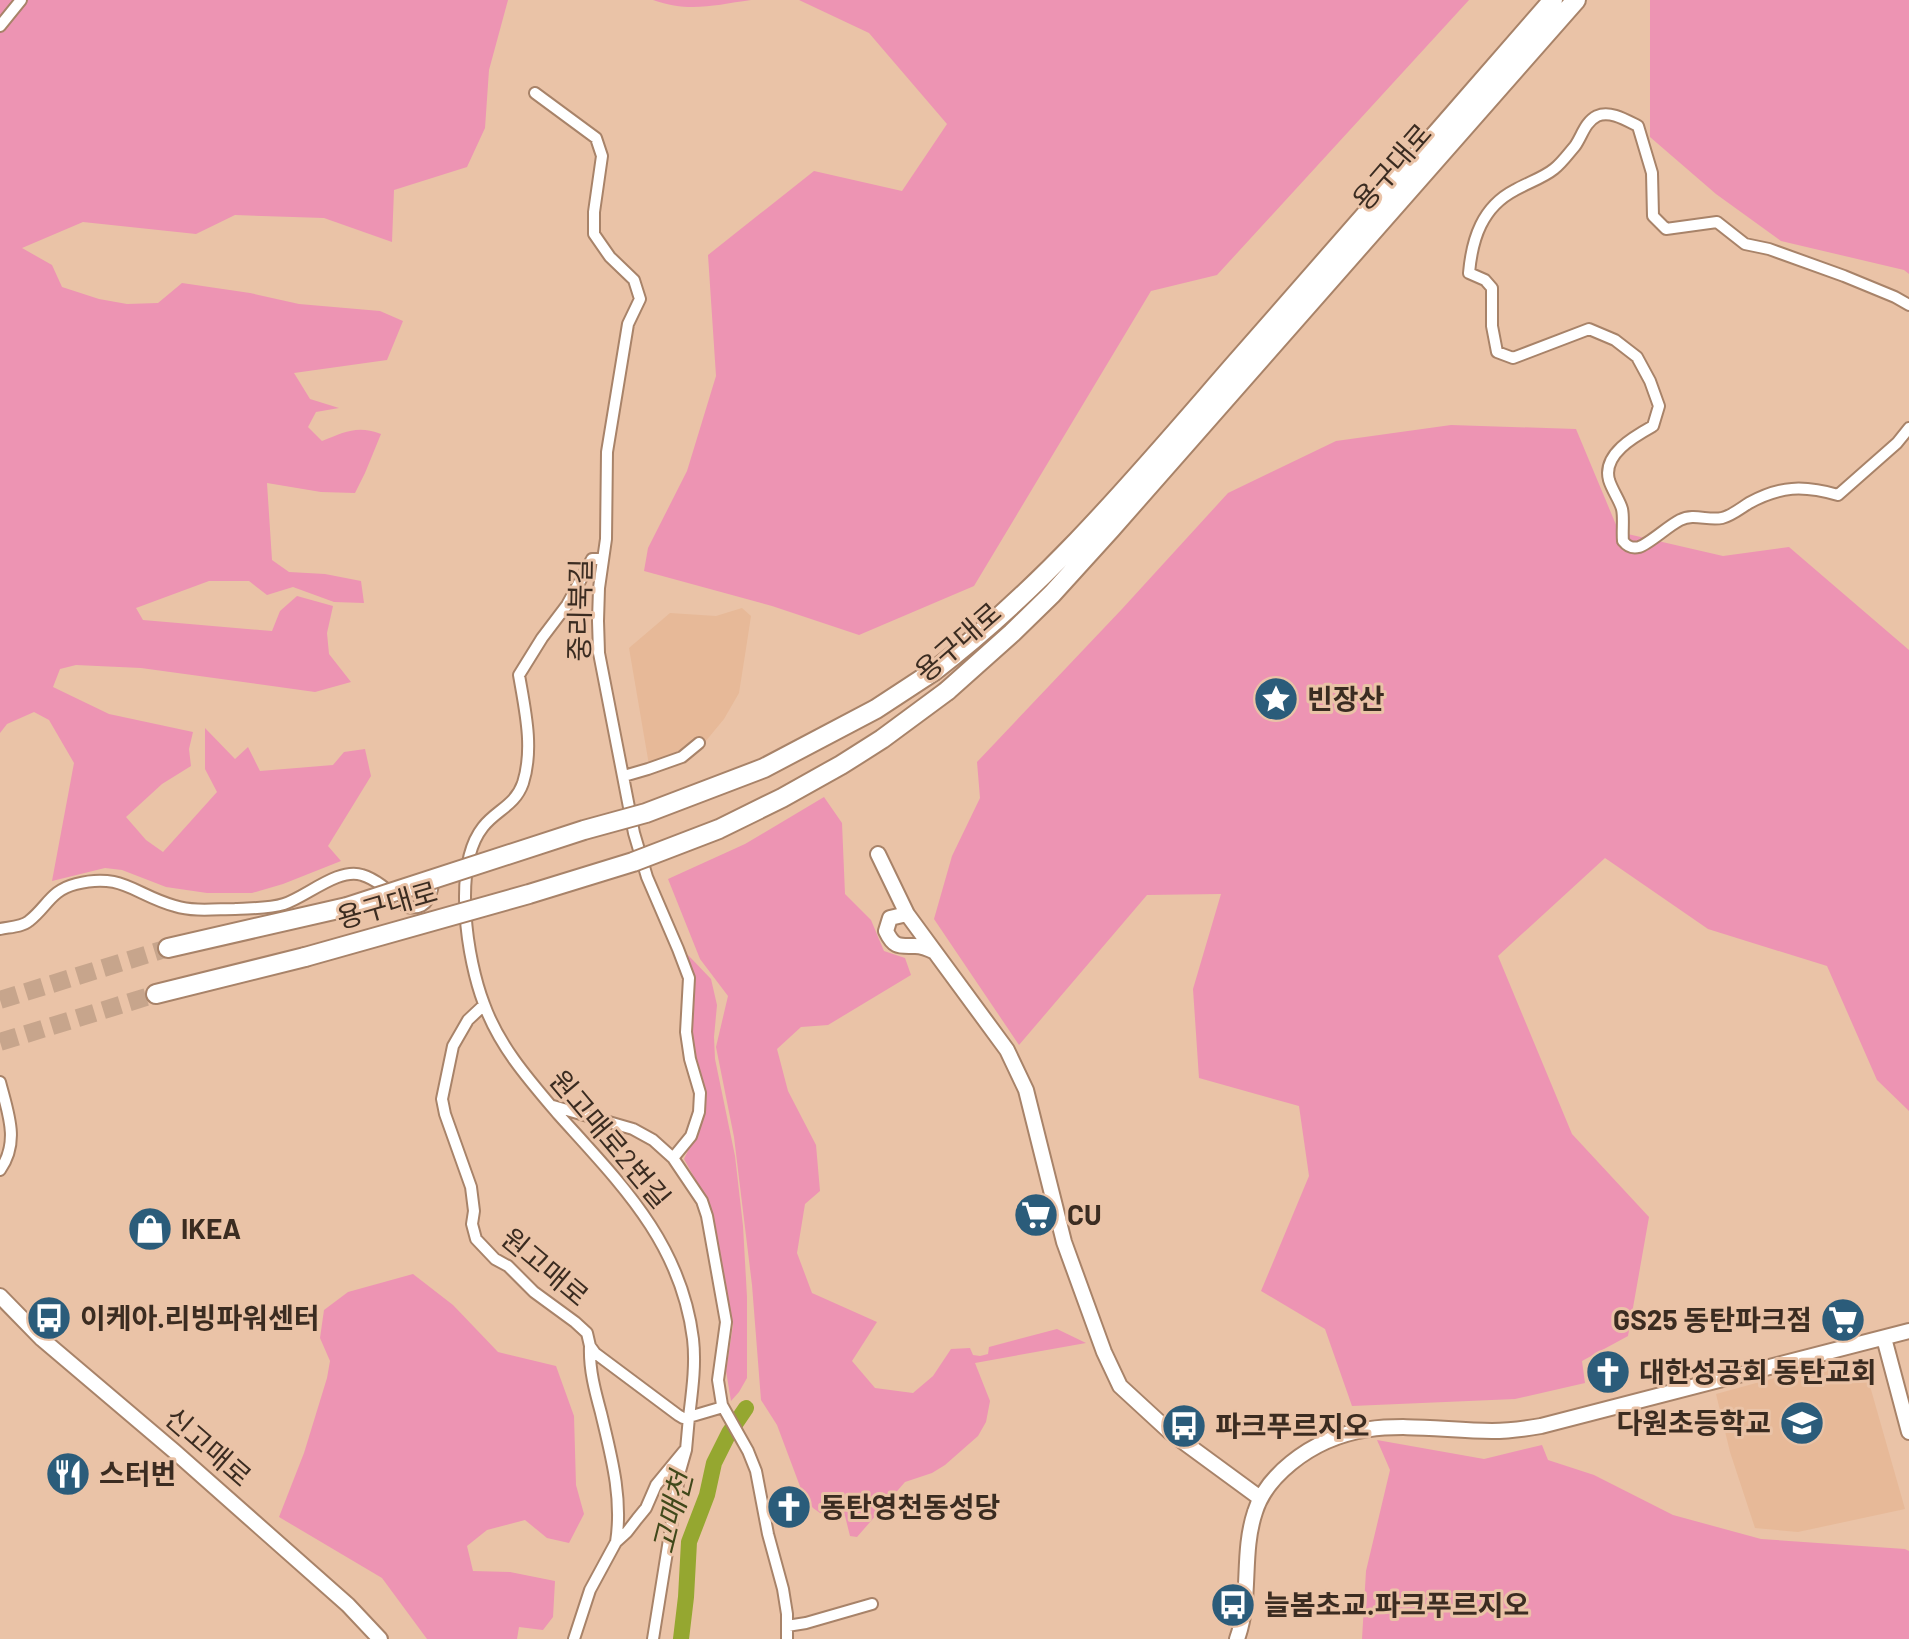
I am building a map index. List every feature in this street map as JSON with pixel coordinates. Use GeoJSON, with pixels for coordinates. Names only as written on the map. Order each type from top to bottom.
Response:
{"type":"FeatureCollection","features":[{"type":"Feature","properties":{"kind":"highway","name":"용구대로"},"geometry":{"type":"LineString","coordinates":[[168,948],[347,907],[646,813],[764,768],[876,709],[934,671],[1012,607],[1100,519],[1553,0]]}},
{"type":"Feature","properties":{"kind":"highway","name":"용구대로"},"geometry":{"type":"LineString","coordinates":[[156,994],[305,957],[633,862],[719,829],[782,798],[882,739],[947,691],[1032,614],[1111,529],[1576,0]]}},
{"type":"Feature","properties":{"kind":"street"},"geometry":{"type":"LineString","coordinates":[[0,26],[21,0]]}},
{"type":"Feature","properties":{"kind":"street","name":"중리북길"},"geometry":{"type":"LineString","coordinates":[[535,93],[596,138],[602,156],[594,234],[610,257],[634,280],[640,299],[628,324],[607,452],[606,539],[599,588],[599,653],[634,833],[647,877],[689,978],[686,1032],[700,1093],[699,1112],[691,1136],[673,1158]]}},
{"type":"Feature","properties":{"kind":"street"},"geometry":{"type":"LineString","coordinates":[[1909,305],[1844,276],[1769,249],[1745,244],[1717,222],[1666,229],[1653,216],[1652,173],[1638,126],[1613,115],[1598,115],[1586,124],[1575,145],[1554,169],[1510,192],[1489,209],[1476,237],[1469,273],[1485,280],[1492,288],[1492,326],[1497,352],[1513,358],[1589,329],[1615,340],[1637,357],[1659,406],[1653,426],[1621,447],[1608,476],[1623,510],[1623,541],[1627,546],[1641,547],[1662,531],[1689,517],[1723,518],[1768,492],[1818,490],[1838,495],[1897,443],[1909,428]]}},
{"type":"Feature","properties":{"kind":"street"},"geometry":{"type":"LineString","coordinates":[[484,1005],[467,927],[465,873],[473,843],[483,826],[515,799],[524,780],[529,739],[519,675],[567,605],[592,559],[603,559]]}},
{"type":"Feature","properties":{"kind":"street"},"geometry":{"type":"LineString","coordinates":[[624,776],[682,757],[699,743]]}},
{"type":"Feature","properties":{"kind":"street"},"geometry":{"type":"LineString","coordinates":[[878,854],[907,914],[1007,1050],[1026,1090],[1064,1242],[1104,1352],[1120,1386],[1170,1432],[1260,1498]]}},
{"type":"Feature","properties":{"kind":"street"},"geometry":{"type":"LineString","coordinates":[[0,929],[28,922],[54,893],[74,884],[88,882],[123,884],[185,909],[235,909],[284,904],[334,879],[358,874],[370,878],[412,909],[419,907],[431,895],[435,870],[452,865],[465,873]]}},
{"type":"Feature","properties":{"kind":"street"},"geometry":{"type":"LineString","coordinates":[[907,914],[890,918],[886,931],[890,941],[902,948],[918,945],[936,952]]}},
{"type":"Feature","properties":{"kind":"street","name":"원고매로2번길"},"geometry":{"type":"LineString","coordinates":[[484,1005],[514,1061],[631,1195],[663,1243],[681,1282],[693,1341],[694,1378],[689,1417]]}},
{"type":"Feature","properties":{"kind":"street","name":"원고매로"},"geometry":{"type":"LineString","coordinates":[[484,1005],[468,1020],[453,1046],[442,1099],[471,1187],[472,1224],[476,1239],[495,1259],[508,1266],[534,1292],[587,1333],[595,1353],[678,1415],[689,1417]]}},
{"type":"Feature","properties":{"kind":"street"},"geometry":{"type":"LineString","coordinates":[[0,1082],[12,1145],[0,1170]]}},
{"type":"Feature","properties":{"kind":"street"},"geometry":{"type":"LineString","coordinates":[[551,1105],[645,1134],[673,1158],[702,1201],[726,1322],[718,1380],[725,1409],[756,1471],[783,1589],[787,1639]]}},
{"type":"Feature","properties":{"kind":"street","name":"신고매로"},"geometry":{"type":"LineString","coordinates":[[0,1296],[42,1339],[348,1605],[380,1639]]}},
{"type":"Feature","properties":{"kind":"street"},"geometry":{"type":"LineString","coordinates":[[1237,1639],[1247,1599],[1248,1541],[1260,1498],[1285,1468],[1323,1442],[1353,1431],[1380,1427],[1493,1431],[1541,1426],[1909,1331]]}},
{"type":"Feature","properties":{"kind":"street"},"geometry":{"type":"LineString","coordinates":[[1884,1338],[1909,1432]]}},
{"type":"Feature","properties":{"kind":"street"},"geometry":{"type":"LineString","coordinates":[[590,1346],[591,1375],[616,1478],[619,1524],[616,1542]]}},
{"type":"Feature","properties":{"kind":"street"},"geometry":{"type":"LineString","coordinates":[[653,1639],[689,1417],[725,1409]]}},
{"type":"Feature","properties":{"kind":"street"},"geometry":{"type":"LineString","coordinates":[[574,1639],[590,1590],[616,1542],[646,1508],[656,1485],[686,1450]]}},
{"type":"Feature","properties":{"kind":"street"},"geometry":{"type":"LineString","coordinates":[[787,1626],[872,1604]]}},
{"type":"Feature","properties":{"kind":"shaded area"},"geometry":{"type":"Polygon","coordinates":[[[0,0],[508,0],[489,70],[485,128],[467,167],[394,190],[392,242],[324,218],[235,215],[196,234],[83,222],[22,248],[52,265],[62,287],[99,299],[127,304],[158,303],[182,283],[299,304],[380,311],[403,321],[387,360],[294,373],[310,399],[339,408],[316,412],[308,427],[322,441],[358,430],[381,434],[355,493],[321,492],[267,483],[272,560],[289,572],[325,574],[361,581],[364,603],[334,602],[293,587],[267,595],[249,581],[209,581],[136,608],[143,620],[272,631],[280,611],[297,596],[333,606],[327,633],[329,654],[351,682],[315,692],[141,668],[76,665],[60,669],[53,687],[109,714],[193,732],[189,749],[191,766],[162,784],[126,817],[146,840],[163,852],[217,792],[205,769],[205,728],[235,759],[248,747],[260,771],[333,765],[344,752],[365,749],[371,776],[328,846],[341,861],[283,884],[252,893],[207,893],[166,887],[122,870],[105,868],[52,881],[74,763],[49,720],[34,712],[7,724],[0,733],[0,0]]]}},
{"type":"Feature","properties":{"kind":"shaded area"},"geometry":{"type":"Polygon","coordinates":[[[653,0],[751,0],[691,7],[653,0]]]}},
{"type":"Feature","properties":{"kind":"shaded area"},"geometry":{"type":"Polygon","coordinates":[[[799,0],[1469,0],[1217,275],[1151,291],[974,586],[859,635],[772,606],[644,571],[648,548],[687,471],[716,376],[708,255],[814,171],[902,191],[947,124],[869,33],[799,0]]]}},
{"type":"Feature","properties":{"kind":"shaded area"},"geometry":{"type":"Polygon","coordinates":[[[1650,0],[1909,0],[1909,274],[1904,270],[1781,241],[1716,194],[1650,137],[1650,0]]]}},
{"type":"Feature","properties":{"kind":"shaded area"},"geometry":{"type":"Polygon","coordinates":[[[1451,425],[1576,429],[1619,532],[1723,556],[1789,547],[1909,650],[1909,1111],[1877,1080],[1827,966],[1708,929],[1605,858],[1498,956],[1572,1134],[1649,1217],[1628,1336],[1582,1361],[1585,1383],[1515,1399],[1352,1406],[1325,1329],[1261,1291],[1309,1176],[1299,1106],[1199,1078],[1193,989],[1221,894],[1147,895],[1019,1045],[934,919],[952,856],[980,798],[977,762],[1228,493],[1336,441],[1451,425]]]}},
{"type":"Feature","properties":{"kind":"shaded area"},"geometry":{"type":"Polygon","coordinates":[[[742,608],[751,616],[739,693],[724,719],[691,759],[649,765],[629,648],[670,613],[716,616],[742,608]]]}},
{"type":"Feature","properties":{"kind":"shaded area"},"geometry":{"type":"Polygon","coordinates":[[[824,797],[842,823],[845,894],[871,920],[884,951],[905,958],[911,975],[828,1025],[801,1027],[777,1049],[788,1091],[816,1145],[820,1191],[805,1204],[797,1253],[812,1293],[877,1322],[852,1361],[875,1388],[913,1393],[933,1376],[951,1349],[970,1348],[973,1355],[980,1356],[988,1354],[989,1347],[1057,1329],[1086,1343],[975,1363],[990,1401],[986,1422],[978,1436],[945,1465],[905,1482],[857,1537],[850,1536],[845,1516],[820,1513],[804,1497],[777,1425],[761,1400],[752,1285],[734,1137],[716,1047],[728,996],[700,959],[668,879],[745,844],[824,797]]]}},
{"type":"Feature","properties":{"kind":"shaded area"},"geometry":{"type":"Polygon","coordinates":[[[688,955],[711,979],[717,1005],[715,1059],[735,1156],[743,1226],[747,1378],[731,1401],[726,1371],[733,1325],[715,1227],[706,1199],[684,1159],[692,1142],[701,1087],[692,1041],[688,955]]]}},
{"type":"Feature","properties":{"kind":"shaded area"},"geometry":{"type":"Polygon","coordinates":[[[413,1274],[453,1305],[498,1352],[556,1366],[574,1416],[576,1485],[584,1514],[569,1543],[547,1538],[525,1520],[487,1530],[467,1546],[473,1571],[510,1572],[555,1581],[553,1617],[543,1630],[519,1627],[517,1639],[427,1639],[382,1578],[279,1517],[304,1453],[327,1378],[330,1361],[320,1338],[324,1310],[348,1292],[413,1274]]]}},
{"type":"Feature","properties":{"kind":"shaded area","name":"다원초등학교"},"geometry":{"type":"Polygon","coordinates":[[[1847,1358],[1864,1365],[1905,1509],[1798,1532],[1755,1528],[1730,1452],[1716,1394],[1847,1358]]]}},
{"type":"Feature","properties":{"kind":"shaded area"},"geometry":{"type":"Polygon","coordinates":[[[1377,1440],[1484,1459],[1542,1445],[1548,1460],[1594,1475],[1673,1515],[1761,1539],[1905,1549],[1909,1551],[1909,1639],[1362,1639],[1366,1571],[1390,1470],[1377,1440]]]}},
{"type":"Feature","properties":{"kind":"waterway","name":"고매천"},"geometry":{"type":"LineString","coordinates":[[681,1639],[689,1542],[707,1495],[714,1463],[746,1408]]}},
{"type":"Feature","properties":{"kind":"tunnel"},"geometry":{"type":"LineString","coordinates":[[0,1000],[168,948]]}},
{"type":"Feature","properties":{"kind":"tunnel"},"geometry":{"type":"LineString","coordinates":[[0,1042],[156,994]]}},
{"type":"Feature","properties":{"kind":"place","name":"빈장산"},"geometry":{"type":"Point","coordinates":[1276,699]}},
{"type":"Feature","properties":{"kind":"place","name":"CU"},"geometry":{"type":"Point","coordinates":[1036,1215]}},
{"type":"Feature","properties":{"kind":"place","name":"IKEA"},"geometry":{"type":"Point","coordinates":[150,1229]}},
{"type":"Feature","properties":{"kind":"place","name":"이케아.리빙파워센터"},"geometry":{"type":"Point","coordinates":[49,1318]}},
{"type":"Feature","properties":{"kind":"place","name":"GS25 동탄파크점"},"geometry":{"type":"Point","coordinates":[1843,1320]}},
{"type":"Feature","properties":{"kind":"place","name":"대한성공회 동탄교회"},"geometry":{"type":"Point","coordinates":[1608,1372]}},
{"type":"Feature","properties":{"kind":"place","name":"다원초등학교"},"geometry":{"type":"Point","coordinates":[1802,1423]}},
{"type":"Feature","properties":{"kind":"place","name":"파크푸르지오"},"geometry":{"type":"Point","coordinates":[1184,1426]}},
{"type":"Feature","properties":{"kind":"place","name":"스터번"},"geometry":{"type":"Point","coordinates":[68,1474]}},
{"type":"Feature","properties":{"kind":"place","name":"동탄영천동성당"},"geometry":{"type":"Point","coordinates":[789,1507]}},
{"type":"Feature","properties":{"kind":"place","name":"늘봄초교.파크푸르지오"},"geometry":{"type":"Point","coordinates":[1233,1605]}}]}
